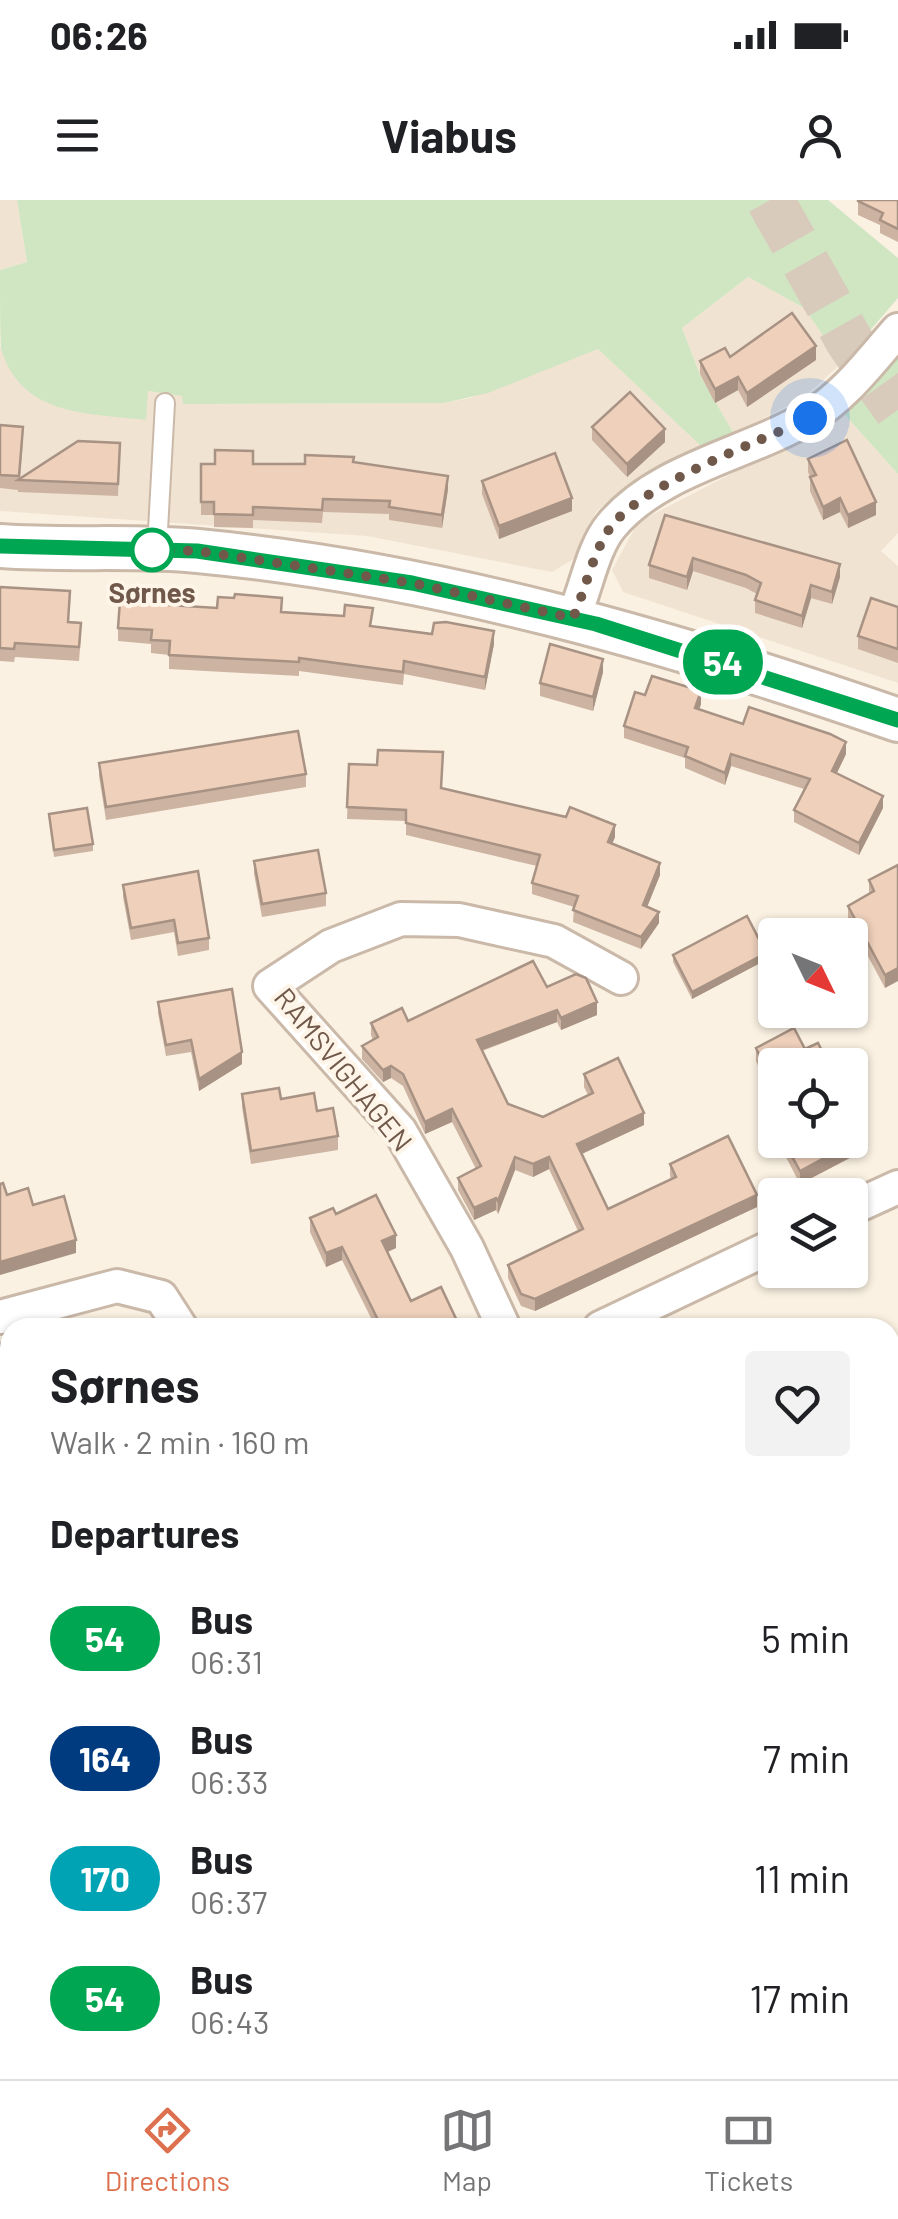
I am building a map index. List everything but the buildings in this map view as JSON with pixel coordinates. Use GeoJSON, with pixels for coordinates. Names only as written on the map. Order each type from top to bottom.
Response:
{"type":"FeatureCollection","features":[{"type":"Feature","properties":{"kind":"street"},"geometry":{"type":"LineString","coordinates":[[573,618],[607,532],[633,506],[695,471],[810,418],[832,402],[898,330]]}},
{"type":"Feature","properties":{"kind":"street"},"geometry":{"type":"LineString","coordinates":[[0,546],[197,551],[412,583],[573,618],[898,720]]}},
{"type":"Feature","properties":{"kind":"street","name":"RAMSVIGHAGEN"},"geometry":{"type":"LineString","coordinates":[[499,1318],[467,1248],[400,1131],[270,986],[331,946],[401,919],[459,920],[554,941],[621,978]]}},
{"type":"Feature","properties":{"kind":"street"},"geometry":{"type":"LineString","coordinates":[[868,1201],[898,1187]]}},
{"type":"Feature","properties":{"kind":"street"},"geometry":{"type":"LineString","coordinates":[[621,1318],[758,1252]]}},
{"type":"Feature","properties":{"kind":"street"},"geometry":{"type":"LineString","coordinates":[[0,1316],[118,1286],[161,1297],[175,1318]]}},
{"type":"Feature","properties":{"kind":"lane"},"geometry":{"type":"LineString","coordinates":[[157,550],[165,403]]}},
{"type":"Feature","properties":{"kind":"shaded area"},"geometry":{"type":"Polygon","coordinates":[[[0,200],[17,200],[27,262],[0,270],[0,200]]]}},
{"type":"Feature","properties":{"kind":"shaded area"},"geometry":{"type":"Polygon","coordinates":[[[748,277],[804,308],[842,363],[804,397],[734,434],[700,375],[682,328],[748,277]]]}},
{"type":"Feature","properties":{"kind":"shaded area"},"geometry":{"type":"Polygon","coordinates":[[[0,346],[15,378],[145,420],[147,391],[183,396],[184,404],[444,403],[470,398],[598,349],[702,447],[609,500],[596,512],[577,557],[552,572],[367,536],[0,511],[0,346]]]}},
{"type":"Feature","properties":{"kind":"shaded area"},"geometry":{"type":"Polygon","coordinates":[[[845,415],[898,474],[898,533],[881,551],[898,566],[898,683],[623,592],[612,570],[638,522],[845,415]]]}},
{"type":"Feature","properties":{"kind":"green space"},"geometry":{"type":"Polygon","coordinates":[[[17,200],[828,200],[898,258],[898,298],[842,363],[804,308],[748,277],[682,328],[700,375],[734,434],[702,447],[598,349],[488,393],[444,403],[183,404],[182,396],[148,391],[146,420],[102,416],[41,400],[24,388],[1,349],[0,270],[27,262],[17,200]]]}},
{"type":"Feature","properties":{"kind":"green space"},"geometry":{"type":"Polygon","coordinates":[[[898,355],[898,474],[845,415],[898,355]]]}},
{"type":"Feature","properties":{"kind":"tunnel"},"geometry":{"type":"LineString","coordinates":[[770,200],[850,342],[898,410]]}},
{"type":"Feature","properties":{"kind":"bus line","name":"54"},"geometry":{"type":"LineString","coordinates":[[0,546],[197,551],[412,583],[596,624],[898,720]]}},
{"type":"Feature","properties":{"kind":"place","name":"Sørnes"},"geometry":{"type":"Point","coordinates":[152,550]}},
{"type":"Feature","properties":{"kind":"route"},"geometry":{"type":"LineString","coordinates":[[152,550],[197,551],[412,583],[573,618],[607,532],[633,506],[695,471],[810,418]]}}]}
